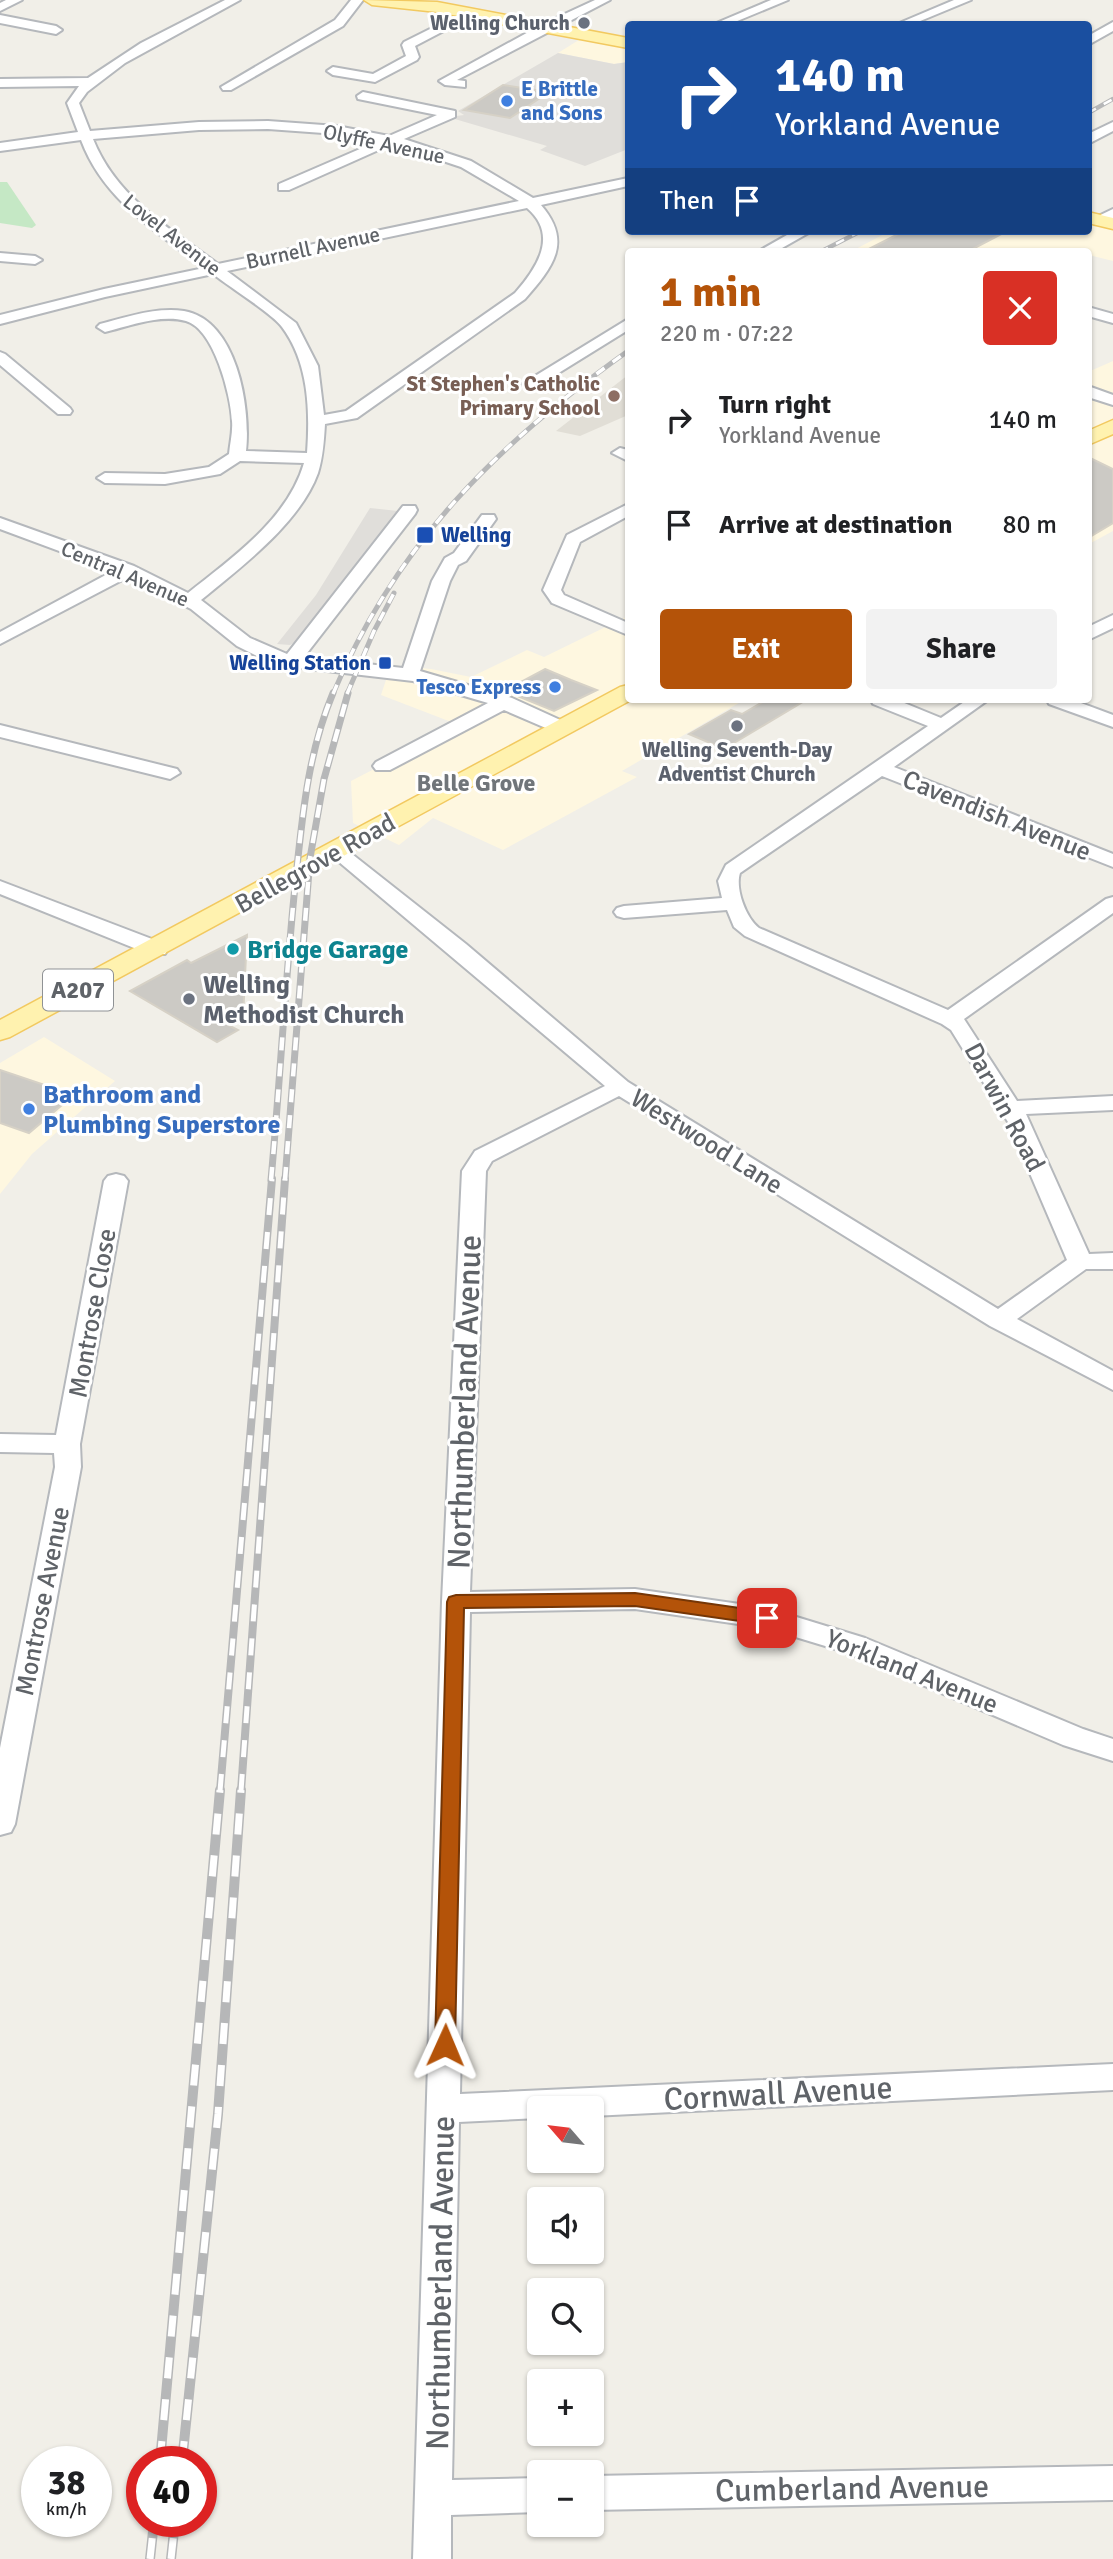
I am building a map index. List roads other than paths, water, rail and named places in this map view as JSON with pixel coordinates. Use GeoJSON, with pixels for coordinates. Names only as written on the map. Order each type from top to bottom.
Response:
{"type":"FeatureCollection","features":[{"type":"Feature","properties":{"kind":"main road"},"geometry":{"type":"LineString","coordinates":[[372,0],[420,2],[625,42]]}},
{"type":"Feature","properties":{"kind":"main road"},"geometry":{"type":"LineString","coordinates":[[1092,437],[1113,426]]}},
{"type":"Feature","properties":{"kind":"main road","name":"Bellegrove Road"},"geometry":{"type":"LineString","coordinates":[[0,1031],[157,949],[625,694]]}},
{"type":"Feature","properties":{"kind":"street"},"geometry":{"type":"LineString","coordinates":[[0,7],[14,0]]}},
{"type":"Feature","properties":{"kind":"street"},"geometry":{"type":"LineString","coordinates":[[0,83],[88,82],[234,0]]}},
{"type":"Feature","properties":{"kind":"street"},"geometry":{"type":"LineString","coordinates":[[227,88],[339,23],[357,0]]}},
{"type":"Feature","properties":{"kind":"street"},"geometry":{"type":"LineString","coordinates":[[461,84],[445,81],[604,0]]}},
{"type":"Feature","properties":{"kind":"street"},"geometry":{"type":"LineString","coordinates":[[728,21],[782,0]]}},
{"type":"Feature","properties":{"kind":"street"},"geometry":{"type":"LineString","coordinates":[[912,21],[965,0]]}},
{"type":"Feature","properties":{"kind":"street"},"geometry":{"type":"LineString","coordinates":[[333,71],[375,78],[413,57],[408,45],[472,13]]}},
{"type":"Feature","properties":{"kind":"street"},"geometry":{"type":"LineString","coordinates":[[0,19],[56,30]]}},
{"type":"Feature","properties":{"kind":"street"},"geometry":{"type":"LineString","coordinates":[[1092,39],[1113,26]]}},
{"type":"Feature","properties":{"kind":"street","name":"Lovel Avenue"},"geometry":{"type":"LineString","coordinates":[[88,82],[78,92],[73,103],[104,176],[131,207],[288,323],[310,366],[317,421],[309,475],[278,524],[259,544],[190,600]]}},
{"type":"Feature","properties":{"kind":"street"},"geometry":{"type":"LineString","coordinates":[[284,187],[450,114],[363,96]]}},
{"type":"Feature","properties":{"kind":"street","name":"Olyffe Avenue"},"geometry":{"type":"LineString","coordinates":[[0,147],[85,134],[172,126],[236,124],[326,130],[388,141],[461,162],[483,172],[529,201],[548,222],[552,252],[541,273],[520,296],[351,415],[317,421]]}},
{"type":"Feature","properties":{"kind":"street"},"geometry":{"type":"LineString","coordinates":[[1092,138],[1113,126]]}},
{"type":"Feature","properties":{"kind":"street","name":"Burnell Avenue"},"geometry":{"type":"LineString","coordinates":[[0,320],[104,293],[625,183]]}},
{"type":"Feature","properties":{"kind":"street"},"geometry":{"type":"LineString","coordinates":[[772,248],[797,235]]}},
{"type":"Feature","properties":{"kind":"street"},"geometry":{"type":"LineString","coordinates":[[0,257],[35,260]]}},
{"type":"Feature","properties":{"kind":"street"},"geometry":{"type":"LineString","coordinates":[[105,327],[170,315],[196,319],[210,329],[222,350],[240,419],[237,456]]}},
{"type":"Feature","properties":{"kind":"street"},"geometry":{"type":"LineString","coordinates":[[530,384],[625,326]]}},
{"type":"Feature","properties":{"kind":"street"},"geometry":{"type":"LineString","coordinates":[[0,357],[64,411]]}},
{"type":"Feature","properties":{"kind":"street"},"geometry":{"type":"LineString","coordinates":[[1092,392],[1113,400]]}},
{"type":"Feature","properties":{"kind":"street","name":"Lovel Avenue"},"geometry":{"type":"LineString","coordinates":[[314,455],[351,415]]}},
{"type":"Feature","properties":{"kind":"street"},"geometry":{"type":"LineString","coordinates":[[105,478],[165,479],[214,471],[237,456],[314,455]]}},
{"type":"Feature","properties":{"kind":"street"},"geometry":{"type":"LineString","coordinates":[[292,660],[410,510]]}},
{"type":"Feature","properties":{"kind":"street"},"geometry":{"type":"LineString","coordinates":[[625,511],[573,539],[552,590],[558,599],[625,629]]}},
{"type":"Feature","properties":{"kind":"street"},"geometry":{"type":"LineString","coordinates":[[410,674],[441,581],[451,562],[460,557],[488,519]]}},
{"type":"Feature","properties":{"kind":"street","name":"Central Avenue"},"geometry":{"type":"LineString","coordinates":[[0,523],[128,570],[190,600],[239,642],[266,653],[292,660],[410,674],[464,687],[505,702],[562,729]]}},
{"type":"Feature","properties":{"kind":"street"},"geometry":{"type":"LineString","coordinates":[[0,639],[128,570]]}},
{"type":"Feature","properties":{"kind":"street"},"geometry":{"type":"LineString","coordinates":[[1092,633],[1113,620]]}},
{"type":"Feature","properties":{"kind":"street"},"geometry":{"type":"LineString","coordinates":[[383,766],[505,702]]}},
{"type":"Feature","properties":{"kind":"street"},"geometry":{"type":"LineString","coordinates":[[887,703],[942,725]]}},
{"type":"Feature","properties":{"kind":"street","name":"Darwin Road"},"geometry":{"type":"LineString","coordinates":[[975,703],[733,869],[727,881],[734,903],[746,927],[752,932],[950,1019],[964,1031],[1011,1108],[1080,1262]]}},
{"type":"Feature","properties":{"kind":"street"},"geometry":{"type":"LineString","coordinates":[[1064,703],[1113,721]]}},
{"type":"Feature","properties":{"kind":"street"},"geometry":{"type":"LineString","coordinates":[[420,725],[442,735]]}},
{"type":"Feature","properties":{"kind":"street"},"geometry":{"type":"LineString","coordinates":[[0,731],[170,773]]}},
{"type":"Feature","properties":{"kind":"street","name":"Cavendish Avenue"},"geometry":{"type":"LineString","coordinates":[[880,768],[1113,861]]}},
{"type":"Feature","properties":{"kind":"street","name":"Westwood Lane"},"geometry":{"type":"LineString","coordinates":[[336,851],[429,925],[620,1087],[999,1321],[1113,1382]]}},
{"type":"Feature","properties":{"kind":"street"},"geometry":{"type":"LineString","coordinates":[[0,887],[157,949]]}},
{"type":"Feature","properties":{"kind":"street"},"geometry":{"type":"LineString","coordinates":[[624,912],[734,903]]}},
{"type":"Feature","properties":{"kind":"street"},"geometry":{"type":"LineString","coordinates":[[950,1019],[1113,903]]}},
{"type":"Feature","properties":{"kind":"street","name":"Northumberland Avenue"},"geometry":{"type":"LineString","coordinates":[[432,2559],[456,1602],[474,1171],[483,1156],[620,1087]]}},
{"type":"Feature","properties":{"kind":"street"},"geometry":{"type":"LineString","coordinates":[[1011,1108],[1113,1103]]}},
{"type":"Feature","properties":{"kind":"street","name":"Montrose Close"},"geometry":{"type":"LineString","coordinates":[[67,1444],[116,1181]]}},
{"type":"Feature","properties":{"kind":"street"},"geometry":{"type":"LineString","coordinates":[[999,1321],[1080,1262],[1113,1261]]}},
{"type":"Feature","properties":{"kind":"street"},"geometry":{"type":"LineString","coordinates":[[0,1443],[67,1444]]}},
{"type":"Feature","properties":{"kind":"street","name":"Montrose Avenue"},"geometry":{"type":"LineString","coordinates":[[0,1824],[68,1467],[67,1444]]}},
{"type":"Feature","properties":{"kind":"street","name":"Yorkland Avenue"},"geometry":{"type":"LineString","coordinates":[[456,1602],[635,1599],[767,1618],[855,1645],[1073,1737],[1113,1750]]}},
{"type":"Feature","properties":{"kind":"street","name":"Cornwall Avenue"},"geometry":{"type":"LineString","coordinates":[[443,2109],[1113,2077]]}},
{"type":"Feature","properties":{"kind":"street","name":"Cumberland Avenue"},"geometry":{"type":"LineString","coordinates":[[604,2494],[1113,2483]]}},
{"type":"Feature","properties":{"kind":"street"},"geometry":{"type":"LineString","coordinates":[[435,2498],[527,2495]]}},
{"type":"Feature","properties":{"kind":"railway"},"geometry":{"type":"LineString","coordinates":[[1092,111],[1113,99]]}},
{"type":"Feature","properties":{"kind":"railway"},"geometry":{"type":"LineString","coordinates":[[828,248],[853,235]]}},
{"type":"Feature","properties":{"kind":"railway"},"geometry":{"type":"LineString","coordinates":[[333,694],[358,640],[387,590],[419,544],[455,501],[536,423],[625,353]]}},
{"type":"Feature","properties":{"kind":"railway"},"geometry":{"type":"LineString","coordinates":[[347,694],[374,631],[394,593]]}},
{"type":"Feature","properties":{"kind":"railway"},"geometry":{"type":"LineString","coordinates":[[271,1180],[291,923],[303,812],[317,740],[333,693]]}},
{"type":"Feature","properties":{"kind":"railway"},"geometry":{"type":"LineString","coordinates":[[285,1180],[310,858],[324,779],[348,693]]}},
{"type":"Feature","properties":{"kind":"railway"},"geometry":{"type":"LineString","coordinates":[[220,1791],[272,1179]]}},
{"type":"Feature","properties":{"kind":"railway"},"geometry":{"type":"LineString","coordinates":[[241,1791],[285,1179]]}},
{"type":"Feature","properties":{"kind":"railway"},"geometry":{"type":"LineString","coordinates":[[161,2446],[220,1790]]}},
{"type":"Feature","properties":{"kind":"railway"},"geometry":{"type":"LineString","coordinates":[[184,2446],[218,2114],[241,1790]]}},
{"type":"Feature","properties":{"kind":"railway"},"geometry":{"type":"LineString","coordinates":[[150,2559],[152,2537]]}},
{"type":"Feature","properties":{"kind":"railway"},"geometry":{"type":"LineString","coordinates":[[171,2559],[173,2537]]}},
{"type":"Feature","properties":{"kind":"place","name":"Welling Church"},"geometry":{"type":"Point","coordinates":[584,23]}},
{"type":"Feature","properties":{"kind":"place","name":"E Brittle and Sons"},"geometry":{"type":"Point","coordinates":[507,101]}},
{"type":"Feature","properties":{"kind":"place","name":"St Stephen's Catholic Primary School"},"geometry":{"type":"Point","coordinates":[614,396]}},
{"type":"Feature","properties":{"kind":"place","name":"Welling"},"geometry":{"type":"Point","coordinates":[425,535]}},
{"type":"Feature","properties":{"kind":"place","name":"Welling Station"},"geometry":{"type":"Point","coordinates":[385,663]}},
{"type":"Feature","properties":{"kind":"place","name":"Tesco Express"},"geometry":{"type":"Point","coordinates":[555,687]}},
{"type":"Feature","properties":{"kind":"place","name":"Welling Seventh-Day Adventist Church"},"geometry":{"type":"Point","coordinates":[737,726]}},
{"type":"Feature","properties":{"kind":"place","name":"Bridge Garage"},"geometry":{"type":"Point","coordinates":[233,949]}},
{"type":"Feature","properties":{"kind":"place","name":"Welling Methodist Church"},"geometry":{"type":"Point","coordinates":[189,999]}},
{"type":"Feature","properties":{"kind":"place","name":"Bathroom and Plumbing Superstore"},"geometry":{"type":"Point","coordinates":[29,1109]}},
{"type":"Feature","properties":{"kind":"district","name":"Belle Grove"},"geometry":{"type":"Point","coordinates":[476,783]}}]}
